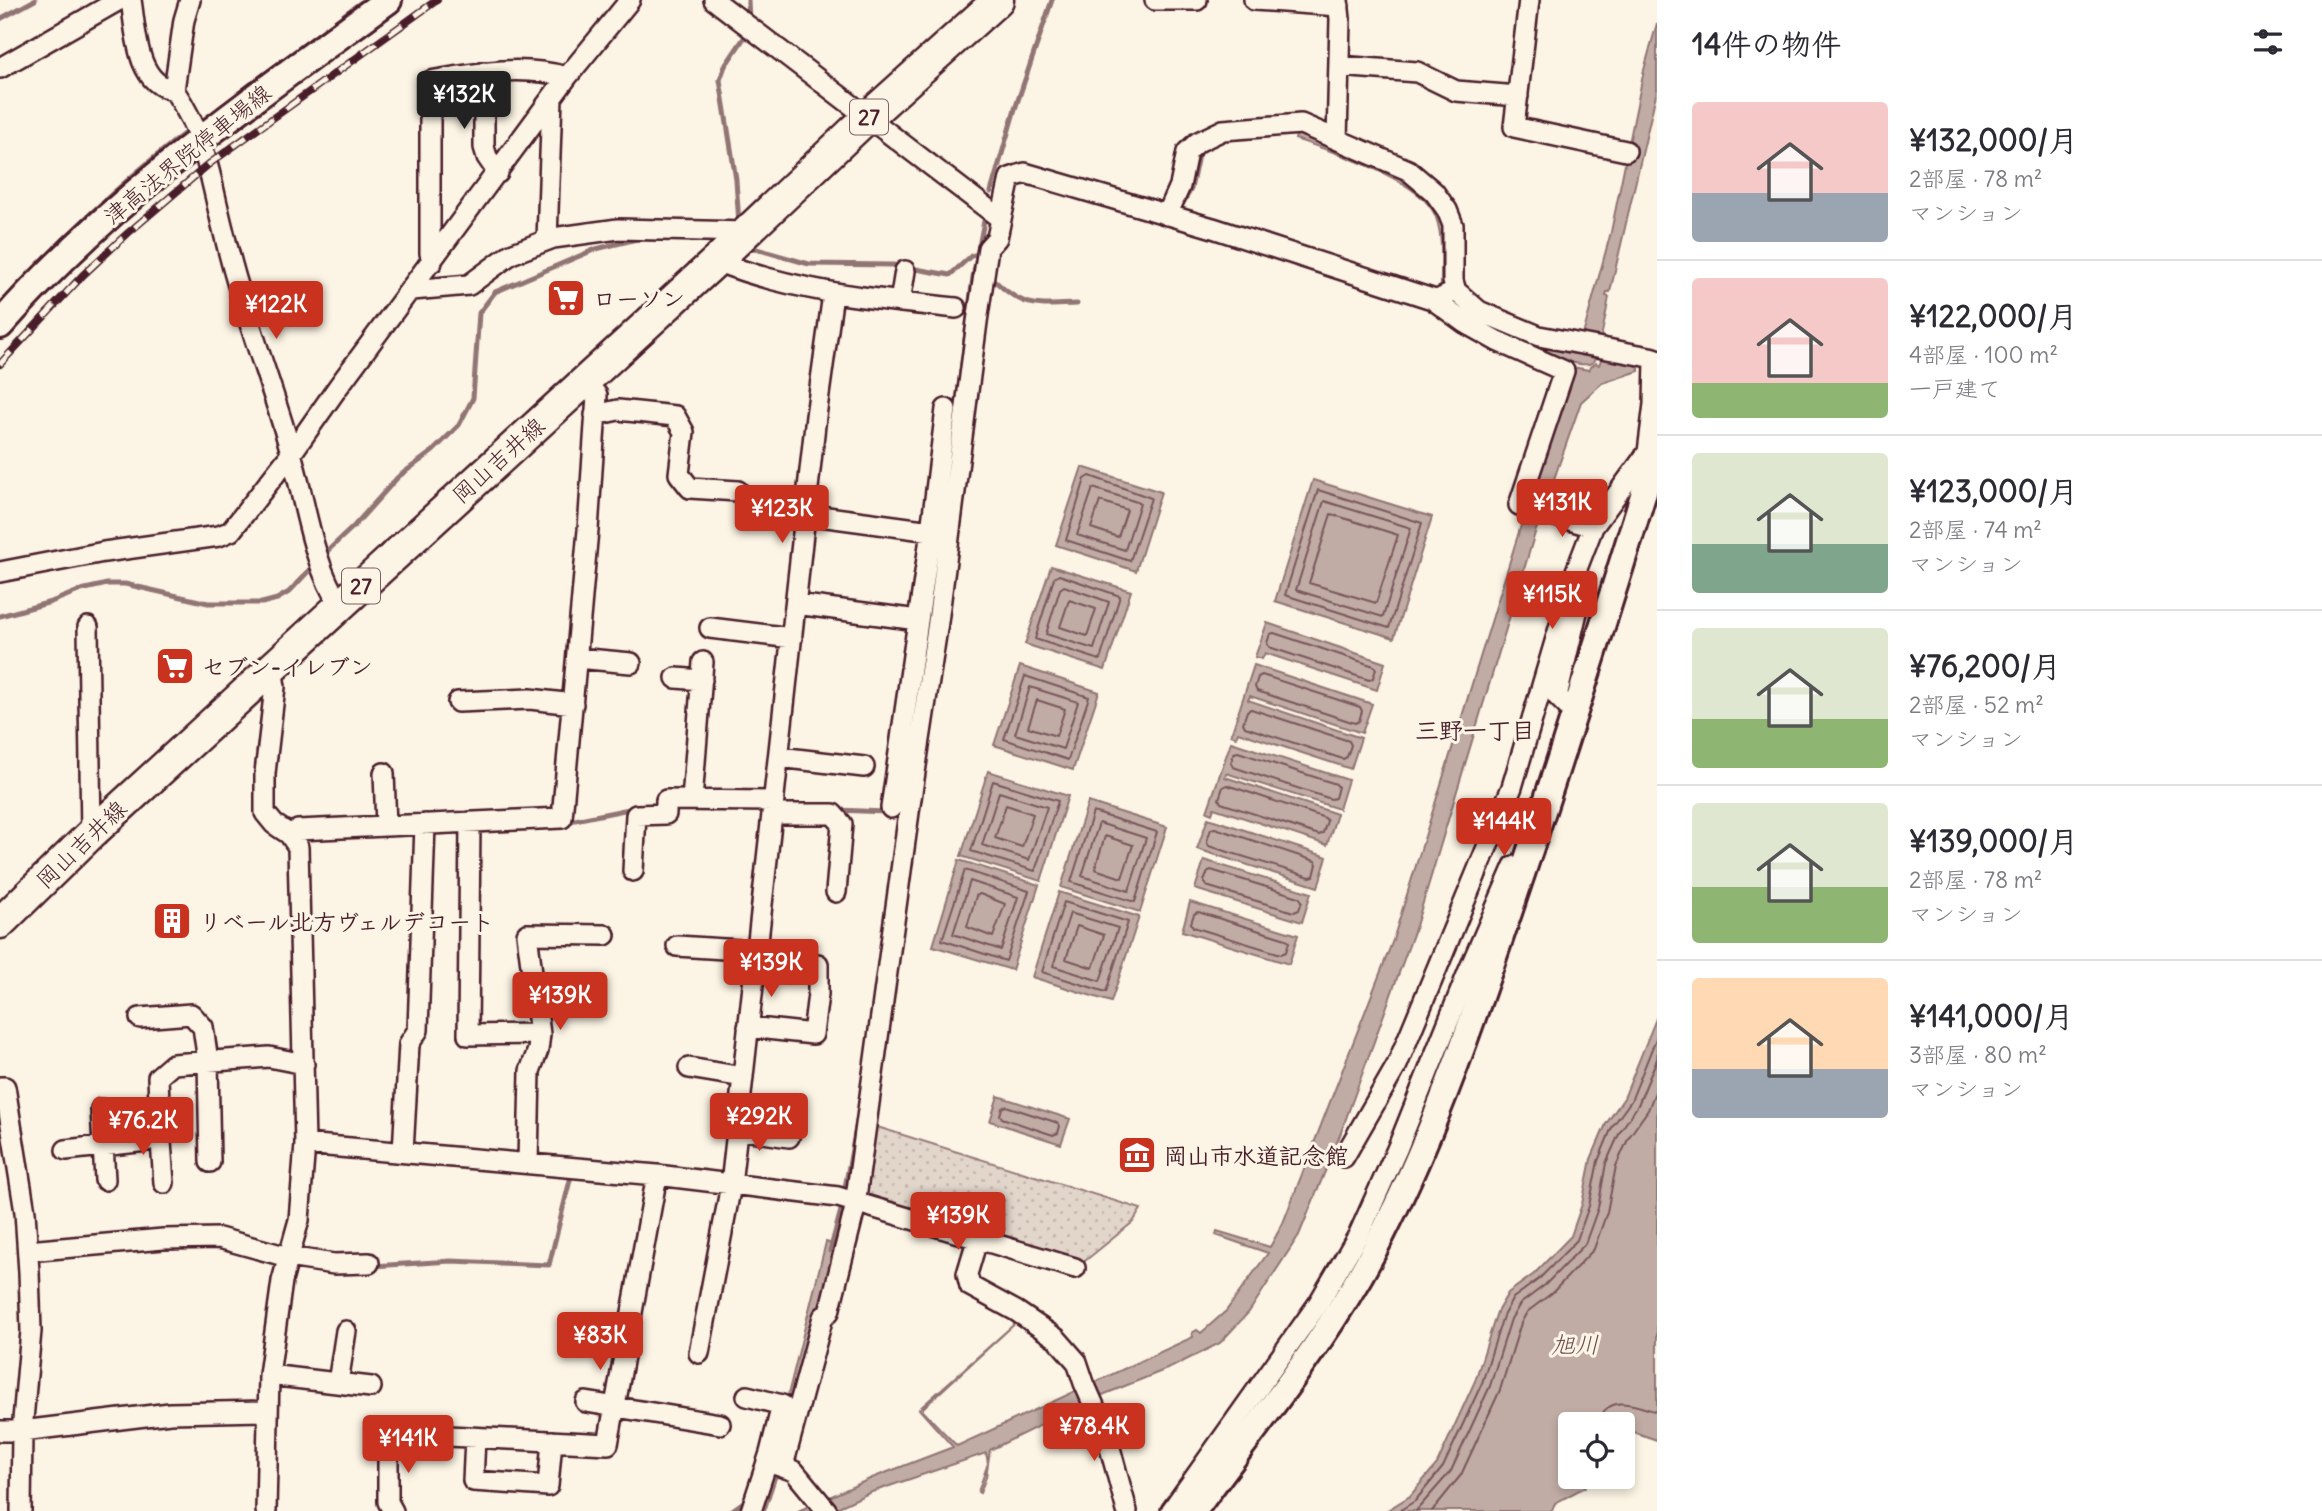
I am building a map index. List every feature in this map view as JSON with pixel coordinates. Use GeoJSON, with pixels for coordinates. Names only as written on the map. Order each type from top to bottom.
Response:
{"type":"FeatureCollection","features":[{"type":"Feature","properties":{"kind":"main road","name":"津高法界院停車場線"},"geometry":{"type":"LineString","coordinates":[[0,324],[197,129],[388,0]]}},
{"type":"Feature","properties":{"kind":"main road","name":"岡山吉井線"},"geometry":{"type":"LineString","coordinates":[[0,922],[90,834],[998,0]]}},
{"type":"Feature","properties":{"kind":"street"},"geometry":{"type":"LineString","coordinates":[[0,68],[119,0]]}},
{"type":"Feature","properties":{"kind":"street"},"geometry":{"type":"LineString","coordinates":[[131,0],[137,40],[147,72],[162,88],[174,90]]}},
{"type":"Feature","properties":{"kind":"street"},"geometry":{"type":"LineString","coordinates":[[190,0],[184,20],[174,90],[197,129],[239,289],[292,454],[320,559],[331,593],[340,605]]}},
{"type":"Feature","properties":{"kind":"street"},"geometry":{"type":"LineString","coordinates":[[0,572],[104,552],[219,536],[231,531],[292,454],[338,387],[567,77],[630,0]]}},
{"type":"Feature","properties":{"kind":"street"},"geometry":{"type":"LineString","coordinates":[[714,0],[769,45],[869,116],[1001,219]]}},
{"type":"Feature","properties":{"kind":"street"},"geometry":{"type":"LineString","coordinates":[[1155,0],[1197,0]]}},
{"type":"Feature","properties":{"kind":"street"},"geometry":{"type":"LineString","coordinates":[[1254,0],[1338,3],[1337,140]]}},
{"type":"Feature","properties":{"kind":"street"},"geometry":{"type":"LineString","coordinates":[[1530,0],[1514,127],[1626,151]]}},
{"type":"Feature","properties":{"kind":"street"},"geometry":{"type":"LineString","coordinates":[[1339,66],[1417,72],[1456,92],[1518,96]]}},
{"type":"Feature","properties":{"kind":"street"},"geometry":{"type":"LineString","coordinates":[[432,262],[429,81],[484,72],[522,70],[550,72],[567,77]]}},
{"type":"Feature","properties":{"kind":"street"},"geometry":{"type":"LineString","coordinates":[[484,72],[484,148],[498,173]]}},
{"type":"Feature","properties":{"kind":"street"},"geometry":{"type":"LineString","coordinates":[[547,240],[552,98]]}},
{"type":"Feature","properties":{"kind":"street"},"geometry":{"type":"LineString","coordinates":[[1167,215],[1180,186],[1187,152],[1198,142],[1223,130],[1301,124],[1408,170],[1434,192],[1447,209],[1453,225],[1453,281],[1456,291],[1479,311],[1539,336],[1654,358],[1653,453],[1576,714],[1464,1049],[1382,1237],[1308,1355],[1194,1511]]}},
{"type":"Feature","properties":{"kind":"street"},"geometry":{"type":"LineString","coordinates":[[891,808],[906,766],[938,622],[988,248],[997,238],[1010,177],[1025,173],[1213,228],[1435,301],[1465,323],[1497,341],[1564,371],[1519,505],[1593,527]]}},
{"type":"Feature","properties":{"kind":"street"},"geometry":{"type":"LineString","coordinates":[[412,290],[469,285],[511,254],[547,240],[618,229],[735,241],[738,270],[833,294],[956,308]]}},
{"type":"Feature","properties":{"kind":"street"},"geometry":{"type":"LineString","coordinates":[[900,302],[905,271]]}},
{"type":"Feature","properties":{"kind":"street"},"geometry":{"type":"LineString","coordinates":[[1435,301],[1456,291]]}},
{"type":"Feature","properties":{"kind":"street"},"geometry":{"type":"LineString","coordinates":[[699,1353],[730,1189],[816,416],[833,294]]}},
{"type":"Feature","properties":{"kind":"street"},"geometry":{"type":"LineString","coordinates":[[289,834],[298,830],[470,826],[562,818],[597,395],[584,382]]}},
{"type":"Feature","properties":{"kind":"street"},"geometry":{"type":"LineString","coordinates":[[751,1511],[775,1464],[823,1317],[829,1312],[854,1212],[847,1199],[906,766],[918,620],[946,409]]}},
{"type":"Feature","properties":{"kind":"street"},"geometry":{"type":"LineString","coordinates":[[595,415],[618,410],[675,416],[684,432],[680,474],[690,488],[738,491]]}},
{"type":"Feature","properties":{"kind":"street"},"geometry":{"type":"LineString","coordinates":[[1344,1157],[1397,1065],[1512,787],[1576,571],[1593,527],[1653,453]]}},
{"type":"Feature","properties":{"kind":"street"},"geometry":{"type":"LineString","coordinates":[[805,514],[931,531]]}},
{"type":"Feature","properties":{"kind":"street"},"geometry":{"type":"LineString","coordinates":[[1576,714],[1557,696],[1586,573],[1593,527]]}},
{"type":"Feature","properties":{"kind":"street"},"geometry":{"type":"LineString","coordinates":[[796,604],[918,620]]}},
{"type":"Feature","properties":{"kind":"street"},"geometry":{"type":"LineString","coordinates":[[88,627],[90,834]]}},
{"type":"Feature","properties":{"kind":"street"},"geometry":{"type":"LineString","coordinates":[[709,628],[792,638]]}},
{"type":"Feature","properties":{"kind":"street"},"geometry":{"type":"LineString","coordinates":[[577,658],[631,663]]}},
{"type":"Feature","properties":{"kind":"street"},"geometry":{"type":"LineString","coordinates":[[266,1511],[269,1374],[282,1281],[299,1220],[305,1144],[298,847],[289,834],[274,824],[265,813],[265,763],[275,687],[272,668]]}},
{"type":"Feature","properties":{"kind":"street"},"geometry":{"type":"LineString","coordinates":[[676,678],[703,671],[692,800]]}},
{"type":"Feature","properties":{"kind":"street"},"geometry":{"type":"LineString","coordinates":[[458,702],[530,699],[573,704]]}},
{"type":"Feature","properties":{"kind":"street"},"geometry":{"type":"LineString","coordinates":[[779,757],[864,768]]}},
{"type":"Feature","properties":{"kind":"street"},"geometry":{"type":"LineString","coordinates":[[384,773],[386,826]]}},
{"type":"Feature","properties":{"kind":"street"},"geometry":{"type":"LineString","coordinates":[[633,871],[636,816],[666,814],[666,800],[692,800],[833,814],[842,824],[836,892]]}},
{"type":"Feature","properties":{"kind":"street"},"geometry":{"type":"LineString","coordinates":[[470,826],[468,1035],[540,1034]]}},
{"type":"Feature","properties":{"kind":"street"},"geometry":{"type":"LineString","coordinates":[[403,1152],[410,1044],[418,1030],[425,828]]}},
{"type":"Feature","properties":{"kind":"street"},"geometry":{"type":"LineString","coordinates":[[1171,1511],[1318,1304],[1359,1234],[1398,1147],[1516,861],[1528,856]]}},
{"type":"Feature","properties":{"kind":"street"},"geometry":{"type":"LineString","coordinates":[[528,1163],[530,1071],[538,1051],[540,1034],[527,934],[605,935]]}},
{"type":"Feature","properties":{"kind":"street"},"geometry":{"type":"LineString","coordinates":[[677,946],[757,951]]}},
{"type":"Feature","properties":{"kind":"street"},"geometry":{"type":"LineString","coordinates":[[748,1027],[813,1034],[817,964]]}},
{"type":"Feature","properties":{"kind":"street"},"geometry":{"type":"LineString","coordinates":[[140,1018],[191,1014],[203,1027],[208,1062],[210,1162]]}},
{"type":"Feature","properties":{"kind":"street"},"geometry":{"type":"LineString","coordinates":[[164,1182],[158,1077],[173,1064],[269,1056],[304,1064]]}},
{"type":"Feature","properties":{"kind":"street"},"geometry":{"type":"LineString","coordinates":[[689,1068],[743,1077]]}},
{"type":"Feature","properties":{"kind":"street"},"geometry":{"type":"LineString","coordinates":[[0,1087],[5,1087],[25,1212],[28,1251],[31,1332],[22,1431],[21,1511]]}},
{"type":"Feature","properties":{"kind":"street"},"geometry":{"type":"LineString","coordinates":[[101,1109],[105,1180]]}},
{"type":"Feature","properties":{"kind":"street"},"geometry":{"type":"LineString","coordinates":[[66,1150],[147,1141],[160,1128]]}},
{"type":"Feature","properties":{"kind":"street"},"geometry":{"type":"LineString","coordinates":[[737,1129],[789,1137]]}},
{"type":"Feature","properties":{"kind":"street"},"geometry":{"type":"LineString","coordinates":[[305,1144],[528,1163],[730,1189],[847,1199],[1075,1268]]}},
{"type":"Feature","properties":{"kind":"street"},"geometry":{"type":"LineString","coordinates":[[448,1436],[608,1444],[656,1180]]}},
{"type":"Feature","properties":{"kind":"street"},"geometry":{"type":"LineString","coordinates":[[978,1237],[967,1274],[970,1286],[1016,1311],[1056,1338],[1077,1362],[1106,1433],[1127,1511]]}},
{"type":"Feature","properties":{"kind":"street"},"geometry":{"type":"LineString","coordinates":[[28,1251],[163,1239],[219,1238],[288,1257],[334,1264],[369,1263]]}},
{"type":"Feature","properties":{"kind":"street"},"geometry":{"type":"LineString","coordinates":[[338,1383],[346,1331]]}},
{"type":"Feature","properties":{"kind":"street"},"geometry":{"type":"LineString","coordinates":[[269,1374],[371,1387]]}},
{"type":"Feature","properties":{"kind":"street"},"geometry":{"type":"LineString","coordinates":[[747,1396],[782,1405],[770,1452],[775,1464],[794,1471],[822,1505]]}},
{"type":"Feature","properties":{"kind":"street"},"geometry":{"type":"LineString","coordinates":[[586,1402],[720,1424]]}},
{"type":"Feature","properties":{"kind":"street"},"geometry":{"type":"LineString","coordinates":[[0,1431],[22,1431],[170,1413],[268,1411]]}},
{"type":"Feature","properties":{"kind":"street"},"geometry":{"type":"LineString","coordinates":[[475,1438],[473,1481],[548,1486],[552,1441]]}},
{"type":"Feature","properties":{"kind":"street"},"geometry":{"type":"LineString","coordinates":[[388,1448],[388,1502],[393,1511]]}},
{"type":"Feature","properties":{"kind":"shaded area"},"geometry":{"type":"Polygon","coordinates":[[[874,1126],[1141,1209],[1133,1222],[1080,1265],[865,1196],[874,1126]]]}},
{"type":"Feature","properties":{"kind":"water"},"geometry":{"type":"Polygon","coordinates":[[[1657,23],[1657,90],[1610,292],[1607,292],[1606,296],[1609,297],[1599,344],[1592,363],[1569,362],[1551,357],[1472,321],[1441,291],[1439,229],[1433,211],[1423,199],[1409,187],[1370,167],[1295,139],[1298,129],[1392,166],[1445,210],[1457,295],[1580,346],[1611,232],[1644,70],[1657,23]]]}},
{"type":"Feature","properties":{"kind":"water"},"geometry":{"type":"Polygon","coordinates":[[[1604,352],[1639,364],[1639,371],[1602,383],[1581,402],[1535,533],[1416,926],[1340,1135],[1299,1235],[1249,1312],[1220,1343],[1172,1367],[1100,1396],[990,1450],[986,1477],[980,1493],[978,1492],[988,1463],[986,1453],[869,1493],[830,1511],[798,1511],[872,1478],[953,1447],[919,1409],[1020,1319],[923,1408],[957,1446],[1193,1337],[1192,1333],[1197,1330],[1201,1333],[1226,1311],[1268,1253],[1216,1235],[1217,1231],[1270,1247],[1283,1223],[1393,940],[1572,367],[1589,370],[1596,363],[1599,365],[1604,352]]]}},
{"type":"Feature","properties":{"kind":"water"},"geometry":{"type":"Polygon","coordinates":[[[1082,467],[1161,492],[1136,571],[1056,545],[1082,467]]]}},
{"type":"Feature","properties":{"kind":"water"},"geometry":{"type":"Polygon","coordinates":[[[1313,480],[1432,517],[1394,638],[1275,601],[1313,480]]]}},
{"type":"Feature","properties":{"kind":"water"},"geometry":{"type":"Polygon","coordinates":[[[1051,566],[1131,591],[1105,670],[1025,644],[1051,566]]]}},
{"type":"Feature","properties":{"kind":"water"},"geometry":{"type":"Polygon","coordinates":[[[1267,623],[1385,663],[1377,690],[1265,653],[1262,659],[1255,657],[1267,623]]]}},
{"type":"Feature","properties":{"kind":"water"},"geometry":{"type":"Polygon","coordinates":[[[1254,665],[1372,704],[1362,733],[1250,696],[1248,700],[1361,738],[1351,769],[1238,732],[1236,737],[1231,735],[1254,665]]]}},
{"type":"Feature","properties":{"kind":"water"},"geometry":{"type":"Polygon","coordinates":[[[1020,666],[1099,692],[1073,770],[994,745],[1020,666]]]}},
{"type":"Feature","properties":{"kind":"water"},"geometry":{"type":"Polygon","coordinates":[[[1231,742],[1348,780],[1339,809],[1226,773],[1225,777],[1337,814],[1327,845],[1214,808],[1212,814],[1207,812],[1231,742]]]}},
{"type":"Feature","properties":{"kind":"water"},"geometry":{"type":"Polygon","coordinates":[[[988,771],[1068,796],[1041,881],[961,856],[988,771]]]}},
{"type":"Feature","properties":{"kind":"water"},"geometry":{"type":"Polygon","coordinates":[[[1088,802],[1167,827],[1140,912],[1061,887],[1088,802]]]}},
{"type":"Feature","properties":{"kind":"water"},"geometry":{"type":"Polygon","coordinates":[[[1208,818],[1327,857],[1318,887],[1197,849],[1208,818]]]}},
{"type":"Feature","properties":{"kind":"water"},"geometry":{"type":"Polygon","coordinates":[[[959,860],[1039,885],[1012,970],[933,946],[959,860]]]}},
{"type":"Feature","properties":{"kind":"water"},"geometry":{"type":"Polygon","coordinates":[[[1204,860],[1311,893],[1302,922],[1195,889],[1204,860]]]}},
{"type":"Feature","properties":{"kind":"water"},"geometry":{"type":"Polygon","coordinates":[[[1059,892],[1139,917],[1111,1002],[1032,977],[1059,892]]]}},
{"type":"Feature","properties":{"kind":"water"},"geometry":{"type":"Polygon","coordinates":[[[1190,902],[1298,935],[1289,964],[1182,931],[1190,902]]]}},
{"type":"Feature","properties":{"kind":"water","name":"旭川"},"geometry":{"type":"Polygon","coordinates":[[[1657,1016],[1657,1440],[1635,1432],[1635,1412],[1558,1412],[1558,1489],[1581,1489],[1555,1503],[1552,1511],[1386,1511],[1410,1496],[1437,1464],[1475,1381],[1497,1312],[1508,1293],[1534,1274],[1571,1236],[1582,1204],[1591,1159],[1606,1124],[1624,1098],[1657,1016]]]}},
{"type":"Feature","properties":{"kind":"water"},"geometry":{"type":"Polygon","coordinates":[[[998,1096],[1070,1119],[1061,1144],[990,1121],[998,1096]]]}},
{"type":"Feature","properties":{"kind":"water"},"geometry":{"type":"Polygon","coordinates":[[[826,1242],[838,1246],[779,1469],[765,1511],[753,1511],[774,1451],[826,1242]]]}},
{"type":"Feature","properties":{"kind":"waterway"},"geometry":{"type":"LineString","coordinates":[[0,19],[35,0]]}},
{"type":"Feature","properties":{"kind":"waterway"},"geometry":{"type":"LineString","coordinates":[[198,124],[364,0]]}},
{"type":"Feature","properties":{"kind":"waterway"},"geometry":{"type":"LineString","coordinates":[[748,0],[749,20]]}},
{"type":"Feature","properties":{"kind":"waterway"},"geometry":{"type":"LineString","coordinates":[[991,192],[1014,112],[1052,0]]}},
{"type":"Feature","properties":{"kind":"waterway"},"geometry":{"type":"LineString","coordinates":[[739,224],[736,180],[720,80],[725,66],[746,35],[747,29]]}},
{"type":"Feature","properties":{"kind":"waterway"},"geometry":{"type":"LineString","coordinates":[[0,305],[91,213],[190,129]]}},
{"type":"Feature","properties":{"kind":"waterway"},"geometry":{"type":"LineString","coordinates":[[1179,210],[1191,189],[1198,155]]}},
{"type":"Feature","properties":{"kind":"waterway"},"geometry":{"type":"LineString","coordinates":[[955,417],[973,277],[984,221]]}},
{"type":"Feature","properties":{"kind":"waterway"},"geometry":{"type":"LineString","coordinates":[[321,557],[354,526],[398,477],[433,451],[459,425],[473,398],[479,313],[495,292],[596,249],[637,239],[656,239]]}},
{"type":"Feature","properties":{"kind":"waterway"},"geometry":{"type":"LineString","coordinates":[[746,246],[809,264],[893,265],[950,275],[971,256],[978,254]]}},
{"type":"Feature","properties":{"kind":"waterway"},"geometry":{"type":"LineString","coordinates":[[995,281],[1015,297],[1033,304],[1077,304]]}},
{"type":"Feature","properties":{"kind":"waterway"},"geometry":{"type":"LineString","coordinates":[[0,616],[107,584],[125,584],[208,603],[262,603],[289,592],[315,564]]}},
{"type":"Feature","properties":{"kind":"waterway"},"geometry":{"type":"LineString","coordinates":[[565,822],[634,808]]}},
{"type":"Feature","properties":{"kind":"waterway"},"geometry":{"type":"LineString","coordinates":[[837,810],[886,812]]}},
{"type":"Feature","properties":{"kind":"waterway"},"geometry":{"type":"LineString","coordinates":[[844,1193],[858,1117]]}},
{"type":"Feature","properties":{"kind":"waterway"},"geometry":{"type":"LineString","coordinates":[[373,1266],[451,1261],[549,1265],[572,1172]]}},
{"type":"Feature","properties":{"kind":"waterway"},"geometry":{"type":"LineString","coordinates":[[830,1251],[843,1203]]}},
{"type":"Feature","properties":{"kind":"waterway"},"geometry":{"type":"LineString","coordinates":[[731,1511],[749,1498]]}},
{"type":"Feature","properties":{"kind":"railway"},"geometry":{"type":"LineString","coordinates":[[0,364],[83,275],[209,164],[437,0]]}},
{"type":"Feature","properties":{"kind":"place","name":"ローソン"},"geometry":{"type":"Point","coordinates":[566,298]}},
{"type":"Feature","properties":{"kind":"place","name":"セブン-イレブン"},"geometry":{"type":"Point","coordinates":[175,666]}},
{"type":"Feature","properties":{"kind":"place","name":"リベール北方ヴェルデコート"},"geometry":{"type":"Point","coordinates":[172,921]}},
{"type":"Feature","properties":{"kind":"place","name":"岡山市水道記念館"},"geometry":{"type":"Point","coordinates":[1137,1155]}},
{"type":"Feature","properties":{"kind":"district","name":"三野一丁目"},"geometry":{"type":"Point","coordinates":[1475,730]}}]}
